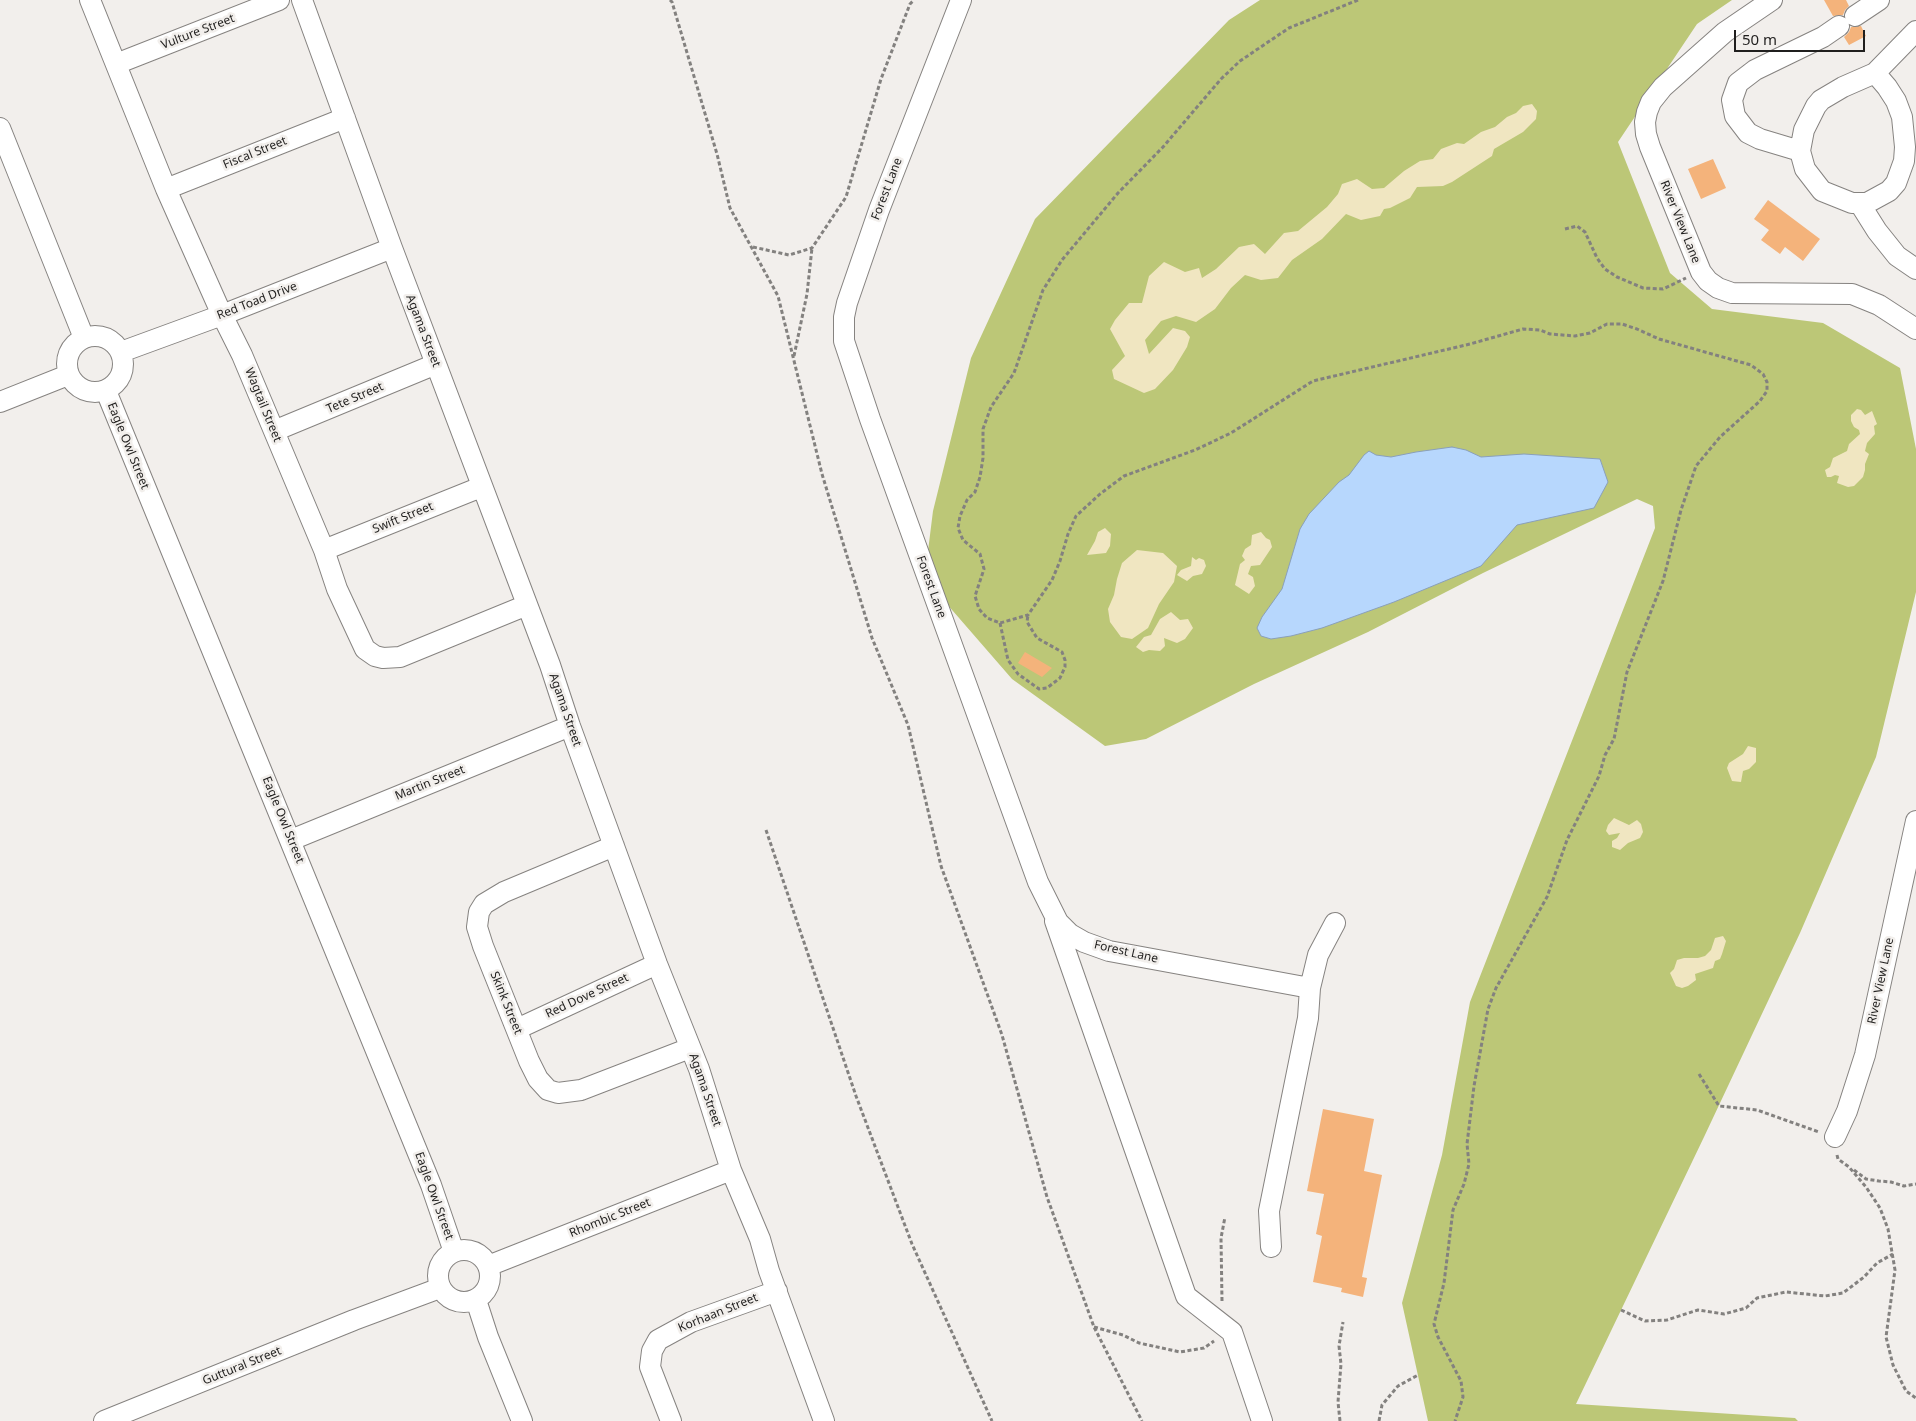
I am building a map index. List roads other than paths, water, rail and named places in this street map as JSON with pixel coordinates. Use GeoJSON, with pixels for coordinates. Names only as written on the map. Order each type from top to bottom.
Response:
{"type":"FeatureCollection","features":[{"type":"Feature","properties":{"kind":"street","name":"Wagtail Street"},"geometry":{"type":"LineString","coordinates":[[90,0],[166,189],[222,315],[242,355],[324,550],[337,589],[365,650],[376,656],[391,659],[400,657],[527,605]]}},
{"type":"Feature","properties":{"kind":"street","name":"Vulture Street"},"geometry":{"type":"LineString","coordinates":[[116,64],[279,0]]}},
{"type":"Feature","properties":{"kind":"street","name":"Agama Street"},"geometry":{"type":"LineString","coordinates":[[302,0],[392,248],[550,665],[570,726],[657,964],[690,1048],[731,1170],[754,1224],[824,1421]]}},
{"type":"Feature","properties":{"kind":"street","name":"Forest Lane"},"geometry":{"type":"LineString","coordinates":[[961,0],[858,266],[844,318],[844,341],[870,419],[1038,882],[1058,922],[1070,934],[1097,948],[1220,973],[1310,988]]}},
{"type":"Feature","properties":{"kind":"street","name":"River View Lane"},"geometry":{"type":"LineString","coordinates":[[1772,0],[1725,32],[1663,87],[1650,102],[1647,112],[1645,122],[1646,134],[1650,147],[1700,272],[1718,288],[1732,293],[1852,294],[1879,305],[1916,329]]}},
{"type":"Feature","properties":{"kind":"street"},"geometry":{"type":"LineString","coordinates":[[1800,151],[1760,139],[1748,133],[1735,116],[1732,100],[1738,83],[1755,70],[1823,37],[1879,0]]}},
{"type":"Feature","properties":{"kind":"street"},"geometry":{"type":"LineString","coordinates":[[1875,73],[1896,100],[1902,117],[1905,147],[1904,161],[1896,184],[1889,191],[1867,203],[1860,204],[1845,201],[1822,190],[1805,169],[1800,151],[1804,130],[1821,100],[1843,87],[1875,73],[1916,31]]}},
{"type":"Feature","properties":{"kind":"street","name":"Fiscal Street"},"geometry":{"type":"LineString","coordinates":[[166,189],[345,118]]}},
{"type":"Feature","properties":{"kind":"street"},"geometry":{"type":"LineString","coordinates":[[1,134],[84,338]]}},
{"type":"Feature","properties":{"kind":"street"},"geometry":{"type":"LineString","coordinates":[[1860,204],[1877,231],[1897,256],[1916,269]]}},
{"type":"Feature","properties":{"kind":"street","name":"Red Toad Drive"},"geometry":{"type":"LineString","coordinates":[[121,352],[222,315],[392,248]]}},
{"type":"Feature","properties":{"kind":"street"},"geometry":{"type":"LineString","coordinates":[[95,336],[106,338],[115,343],[121,352],[123,367],[118,382],[106,391],[95,394],[84,391],[74,385],[68,376],[66,360],[72,347],[84,338],[95,336]]}},
{"type":"Feature","properties":{"kind":"street","name":"Tete Street"},"geometry":{"type":"LineString","coordinates":[[274,431],[436,364]]}},
{"type":"Feature","properties":{"kind":"street"},"geometry":{"type":"LineString","coordinates":[[0,402],[68,376]]}},
{"type":"Feature","properties":{"kind":"street","name":"Eagle Owl Street"},"geometry":{"type":"LineString","coordinates":[[106,391],[431,1185],[454,1252]]}},
{"type":"Feature","properties":{"kind":"street","name":"Swift Street"},"geometry":{"type":"LineString","coordinates":[[324,550],[481,486]]}},
{"type":"Feature","properties":{"kind":"street","name":"Martin Street"},"geometry":{"type":"LineString","coordinates":[[291,840],[570,726]]}},
{"type":"Feature","properties":{"kind":"street","name":"River View Lane"},"geometry":{"type":"LineString","coordinates":[[1835,1137],[1847,1111],[1865,1055],[1916,821]]}},
{"type":"Feature","properties":{"kind":"street","name":"Skink Street"},"geometry":{"type":"LineString","coordinates":[[614,846],[504,892],[484,904],[479,912],[477,926],[480,938],[538,1079],[543,1086],[558,1094],[581,1090],[690,1048]]}},
{"type":"Feature","properties":{"kind":"street"},"geometry":{"type":"LineString","coordinates":[[1051,910],[1186,1296],[1232,1332],[1262,1421]]}},
{"type":"Feature","properties":{"kind":"street"},"geometry":{"type":"LineString","coordinates":[[1271,1247],[1269,1211],[1308,1018],[1310,988],[1318,955],[1334,923]]}},
{"type":"Feature","properties":{"kind":"street","name":"Red Dove Street"},"geometry":{"type":"LineString","coordinates":[[517,1029],[657,964]]}},
{"type":"Feature","properties":{"kind":"street","name":"Rhombic Street"},"geometry":{"type":"LineString","coordinates":[[488,1266],[731,1170]]}},
{"type":"Feature","properties":{"kind":"street"},"geometry":{"type":"LineString","coordinates":[[466,1250],[479,1255],[488,1266],[490,1280],[486,1292],[476,1300],[461,1303],[448,1297],[440,1288],[439,1267],[444,1259],[454,1252],[466,1250]]}},
{"type":"Feature","properties":{"kind":"street","name":"Guttural Street"},"geometry":{"type":"LineString","coordinates":[[104,1421],[440,1288]]}},
{"type":"Feature","properties":{"kind":"street","name":"Korhaan Street"},"geometry":{"type":"LineString","coordinates":[[671,1421],[650,1367],[652,1351],[658,1340],[691,1322],[777,1291]]}},
{"type":"Feature","properties":{"kind":"street"},"geometry":{"type":"LineString","coordinates":[[476,1300],[497,1360],[522,1421]]}},
{"type":"Feature","properties":{"kind":"water"},"geometry":{"type":"Polygon","coordinates":[[[1452,447],[1466,450],[1481,457],[1524,454],[1600,459],[1608,482],[1594,508],[1517,525],[1481,566],[1394,602],[1322,628],[1271,639],[1261,636],[1257,628],[1262,617],[1282,589],[1300,529],[1309,514],[1339,482],[1349,475],[1364,455],[1369,451],[1376,455],[1391,457],[1452,447]]]}}]}
